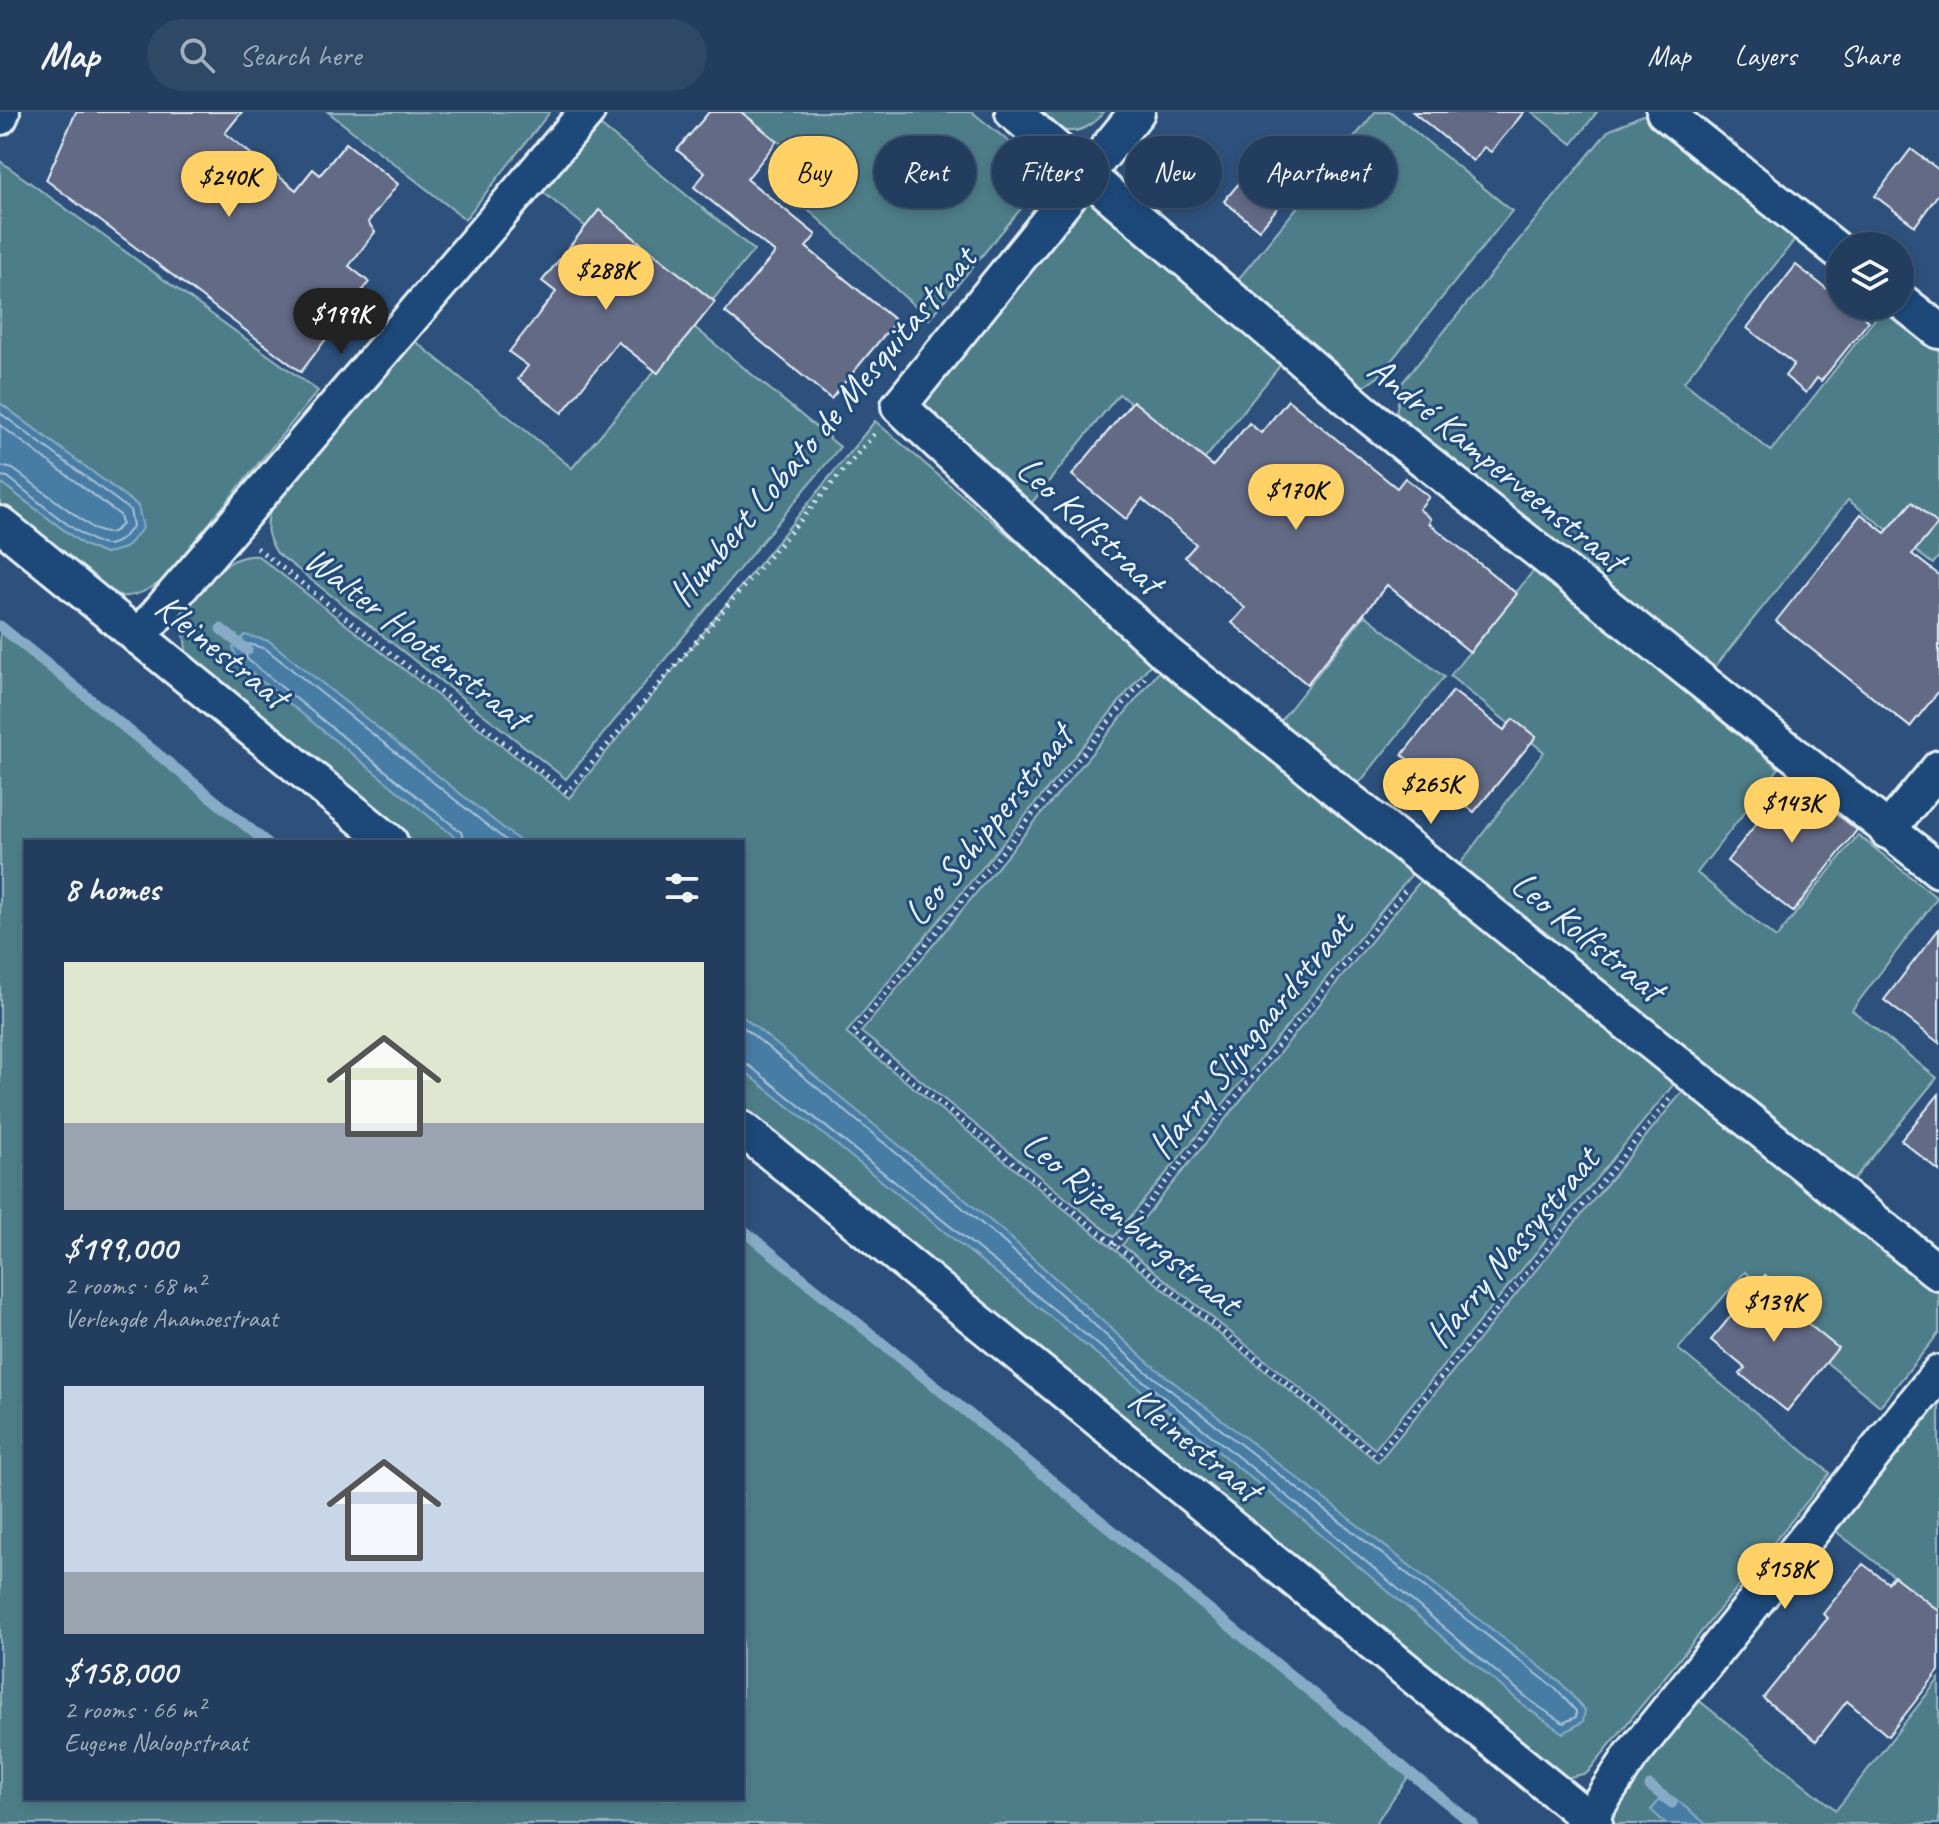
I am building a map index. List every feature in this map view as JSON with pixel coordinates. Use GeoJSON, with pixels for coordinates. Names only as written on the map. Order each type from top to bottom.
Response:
{"type":"FeatureCollection","features":[{"type":"Feature","properties":{"kind":"street"},"geometry":{"type":"LineString","coordinates":[[138,637],[587,112]]}},
{"type":"Feature","properties":{"kind":"street","name":"André Kamperveenstraat"},"geometry":{"type":"LineString","coordinates":[[1013,112],[1042,136]]}},
{"type":"Feature","properties":{"kind":"street","name":"Humbert Lobato de Mesquitastraat"},"geometry":{"type":"LineString","coordinates":[[1109,145],[1137,112]]}},
{"type":"Feature","properties":{"kind":"street"},"geometry":{"type":"LineString","coordinates":[[1664,112],[1826,241]]}},
{"type":"Feature","properties":{"kind":"street","name":"André Kamperveenstraat"},"geometry":{"type":"LineString","coordinates":[[1109,192],[1364,412],[1939,870]]}},
{"type":"Feature","properties":{"kind":"street","name":"Humbert Lobato de Mesquitastraat"},"geometry":{"type":"LineString","coordinates":[[899,406],[1057,208]]}},
{"type":"Feature","properties":{"kind":"street"},"geometry":{"type":"LineString","coordinates":[[1914,311],[1939,331]]}},
{"type":"Feature","properties":{"kind":"street","name":"Leo Kolfstraat"},"geometry":{"type":"LineString","coordinates":[[899,406],[1166,653],[1939,1273]]}},
{"type":"Feature","properties":{"kind":"street","name":"Kleinestraat"},"geometry":{"type":"LineString","coordinates":[[0,524],[388,840]]}},
{"type":"Feature","properties":{"kind":"street"},"geometry":{"type":"LineString","coordinates":[[1887,831],[1939,768]]}},
{"type":"Feature","properties":{"kind":"street","name":"Kleinestraat"},"geometry":{"type":"LineString","coordinates":[[744,1131],[1592,1822]]}},
{"type":"Feature","properties":{"kind":"street"},"geometry":{"type":"LineString","coordinates":[[1592,1822],[1631,1756],[1939,1373]]}},
{"type":"Feature","properties":{"kind":"path","name":"Humbert Lobato de Mesquitastraat"},"geometry":{"type":"LineString","coordinates":[[567,792],[899,406]]}},
{"type":"Feature","properties":{"kind":"path","name":"Walter Hootenstraat"},"geometry":{"type":"LineString","coordinates":[[233,529],[567,792]]}},
{"type":"Feature","properties":{"kind":"path","name":"Leo Schipperstraat"},"geometry":{"type":"LineString","coordinates":[[853,1033],[1166,653]]}},
{"type":"Feature","properties":{"kind":"path","name":"Harry Slijngaardstraat"},"geometry":{"type":"LineString","coordinates":[[1114,1245],[1429,862]]}},
{"type":"Feature","properties":{"kind":"path","name":"Leo Rijzenburgstraat"},"geometry":{"type":"LineString","coordinates":[[853,1033],[1376,1456]]}},
{"type":"Feature","properties":{"kind":"path","name":"Harry Nassystraat"},"geometry":{"type":"LineString","coordinates":[[1376,1456],[1691,1073]]}},
{"type":"Feature","properties":{"kind":"green space"},"geometry":{"type":"Polygon","coordinates":[[[328,112],[550,112],[465,219],[328,112]]]}},
{"type":"Feature","properties":{"kind":"green space"},"geometry":{"type":"Polygon","coordinates":[[[742,112],[972,112],[1002,136],[992,136],[992,208],[1022,208],[929,319],[806,208],[858,208],[858,136],[772,136],[742,112]]]}},
{"type":"Feature","properties":{"kind":"green space"},"geometry":{"type":"Polygon","coordinates":[[[1026,112],[1104,112],[1085,128],[1066,131],[1026,112]]]}},
{"type":"Feature","properties":{"kind":"green space"},"geometry":{"type":"Polygon","coordinates":[[[1375,112],[1391,112],[1512,211],[1378,377],[1365,386],[1347,383],[1231,288],[1296,208],[1397,208],[1397,136],[1355,136],[1375,112]]]}},
{"type":"Feature","properties":{"kind":"green space"},"geometry":{"type":"Polygon","coordinates":[[[1532,112],[1597,112],[1572,144],[1532,112]]]}},
{"type":"Feature","properties":{"kind":"green space"},"geometry":{"type":"Polygon","coordinates":[[[1642,115],[1658,119],[1799,234],[1684,382],[1771,451],[1874,320],[1905,320],[1939,343],[1939,556],[1933,564],[1848,500],[1711,672],[1501,508],[1396,413],[1402,383],[1608,131],[1642,115]]]}},
{"type":"Feature","properties":{"kind":"green space"},"geometry":{"type":"Polygon","coordinates":[[[594,120],[754,250],[698,318],[538,188],[594,120]]]}},
{"type":"Feature","properties":{"kind":"green space"},"geometry":{"type":"Polygon","coordinates":[[[0,161],[318,391],[161,582],[136,594],[120,596],[94,583],[0,505],[0,482],[84,545],[105,554],[138,506],[0,403],[0,161]]]}},
{"type":"Feature","properties":{"kind":"green space"},"geometry":{"type":"Polygon","coordinates":[[[1078,208],[1096,208],[1283,362],[1204,460],[1119,394],[1026,510],[917,413],[916,376],[1078,208]]]}},
{"type":"Feature","properties":{"kind":"green space"},"geometry":{"type":"Polygon","coordinates":[[[693,326],[840,447],[566,779],[277,553],[267,528],[270,511],[411,338],[572,468],[693,326]]]}},
{"type":"Feature","properties":{"kind":"green space"},"geometry":{"type":"Polygon","coordinates":[[[875,421],[1154,660],[846,1033],[1378,1462],[1688,1085],[1939,1291],[1939,1333],[1880,1406],[1821,1358],[1781,1303],[1745,1272],[1678,1349],[1830,1473],[1587,1773],[1562,1779],[744,1122],[744,840],[402,840],[187,658],[182,617],[224,567],[246,556],[258,556],[569,798],[875,421]]]}},
{"type":"Feature","properties":{"kind":"green space"},"geometry":{"type":"Polygon","coordinates":[[[1534,570],[1779,768],[1697,873],[1776,938],[1858,835],[1937,898],[1852,1010],[1937,1078],[1846,1189],[1454,872],[1544,752],[1450,676],[1534,570]]]}},
{"type":"Feature","properties":{"kind":"green space"},"geometry":{"type":"Polygon","coordinates":[[[1365,615],[1444,677],[1356,787],[1277,725],[1365,615]]]}},
{"type":"Feature","properties":{"kind":"green space"},"geometry":{"type":"Polygon","coordinates":[[[0,626],[264,840],[24,840],[24,1800],[744,1800],[744,1231],[1411,1773],[1375,1824],[0,1824],[0,626]]]}},
{"type":"Feature","properties":{"kind":"green space"},"geometry":{"type":"Polygon","coordinates":[[[1163,667],[1416,869],[1114,1237],[861,1032],[1163,667]]]}},
{"type":"Feature","properties":{"kind":"green space"},"geometry":{"type":"Polygon","coordinates":[[[1426,874],[1679,1078],[1375,1449],[1122,1245],[1426,874]]]}},
{"type":"Feature","properties":{"kind":"green space"},"geometry":{"type":"Polygon","coordinates":[[[1939,1385],[1939,1611],[1825,1523],[1939,1385]]]}},
{"type":"Feature","properties":{"kind":"green space"},"geometry":{"type":"Polygon","coordinates":[[[1939,1679],[1939,1824],[1612,1824],[1609,1806],[1687,1691],[1836,1810],[1939,1679]]]}},
{"type":"Feature","properties":{"kind":"water"},"geometry":{"type":"Polygon","coordinates":[[[0,403],[138,506],[143,528],[125,548],[105,554],[84,545],[0,482],[0,403]]]}},
{"type":"Feature","properties":{"kind":"water"},"geometry":{"type":"Polygon","coordinates":[[[245,635],[269,641],[518,840],[459,840],[239,663],[233,648],[245,635]]]}},
{"type":"Feature","properties":{"kind":"water"},"geometry":{"type":"Polygon","coordinates":[[[744,1018],[1003,1231],[1149,1363],[1561,1683],[1585,1710],[1583,1722],[1563,1733],[1527,1708],[1302,1519],[744,1071],[744,1018]]]}},
{"type":"Feature","properties":{"kind":"water"},"geometry":{"type":"Polygon","coordinates":[[[1663,1796],[1673,1797],[1706,1824],[1666,1824],[1651,1810],[1663,1796]]]}},
{"type":"Feature","properties":{"kind":"building"},"geometry":{"type":"Polygon","coordinates":[[[76,112],[242,112],[225,133],[296,190],[313,169],[320,175],[346,143],[398,184],[368,222],[375,232],[349,266],[369,282],[301,372],[46,180],[76,112]]]}},
{"type":"Feature","properties":{"kind":"building"},"geometry":{"type":"Polygon","coordinates":[[[709,112],[741,112],[771,136],[768,136],[768,152],[747,179],[768,196],[768,208],[783,208],[816,235],[806,247],[896,321],[831,399],[725,312],[775,253],[694,187],[705,173],[677,150],[709,112]]]}},
{"type":"Feature","properties":{"kind":"building"},"geometry":{"type":"Polygon","coordinates":[[[1413,112],[1524,112],[1491,152],[1484,147],[1473,161],[1413,112]]]}},
{"type":"Feature","properties":{"kind":"building"},"geometry":{"type":"Polygon","coordinates":[[[1911,149],[1939,170],[1939,193],[1915,226],[1875,196],[1911,149]]]}},
{"type":"Feature","properties":{"kind":"building"},"geometry":{"type":"Polygon","coordinates":[[[1238,184],[1238,208],[1278,208],[1259,230],[1224,201],[1238,184]]]}},
{"type":"Feature","properties":{"kind":"building"},"geometry":{"type":"Polygon","coordinates":[[[599,210],[715,302],[658,373],[618,342],[562,413],[518,379],[528,366],[509,352],[556,292],[542,281],[599,210]]]}},
{"type":"Feature","properties":{"kind":"building"},"geometry":{"type":"Polygon","coordinates":[[[1796,265],[1826,288],[1826,320],[1869,321],[1821,381],[1817,378],[1806,393],[1785,376],[1794,364],[1747,328],[1796,265]]]}},
{"type":"Feature","properties":{"kind":"building"},"geometry":{"type":"Polygon","coordinates":[[[1288,400],[1397,488],[1405,478],[1429,497],[1419,509],[1431,519],[1429,523],[1517,594],[1470,652],[1387,585],[1307,684],[1232,623],[1245,608],[1185,557],[1196,544],[1142,499],[1126,519],[1072,475],[1133,401],[1213,466],[1249,423],[1261,433],[1288,400]]]}},
{"type":"Feature","properties":{"kind":"building"},"geometry":{"type":"Polygon","coordinates":[[[1912,502],[1938,524],[1912,554],[1939,575],[1939,691],[1910,727],[1776,621],[1861,514],[1885,533],[1912,502]]]}},
{"type":"Feature","properties":{"kind":"building"},"geometry":{"type":"Polygon","coordinates":[[[1453,691],[1504,730],[1513,719],[1536,737],[1474,812],[1402,755],[1453,691]]]}},
{"type":"Feature","properties":{"kind":"building"},"geometry":{"type":"Polygon","coordinates":[[[1792,778],[1857,830],[1793,912],[1727,861],[1792,778]]]}},
{"type":"Feature","properties":{"kind":"building"},"geometry":{"type":"Polygon","coordinates":[[[1939,929],[1939,1043],[1884,1000],[1939,929]]]}},
{"type":"Feature","properties":{"kind":"building"},"geometry":{"type":"Polygon","coordinates":[[[1939,1094],[1939,1171],[1901,1140],[1939,1094]]]}},
{"type":"Feature","properties":{"kind":"building"},"geometry":{"type":"Polygon","coordinates":[[[1765,1275],[1793,1298],[1786,1306],[1838,1348],[1787,1411],[1740,1374],[1745,1368],[1711,1340],[1765,1275]]]}},
{"type":"Feature","properties":{"kind":"building"},"geometry":{"type":"Polygon","coordinates":[[[1863,1564],[1888,1583],[1894,1576],[1939,1611],[1939,1671],[1888,1736],[1847,1701],[1816,1741],[1763,1698],[1828,1618],[1823,1614],[1863,1564]]]}},
{"type":"Feature","properties":{"kind":"waterway"},"geometry":{"type":"LineString","coordinates":[[0,626],[264,840]]}},
{"type":"Feature","properties":{"kind":"waterway"},"geometry":{"type":"LineString","coordinates":[[221,629],[247,650]]}},
{"type":"Feature","properties":{"kind":"waterway"},"geometry":{"type":"LineString","coordinates":[[744,1231],[1473,1824]]}},
{"type":"Feature","properties":{"kind":"waterway"},"geometry":{"type":"LineString","coordinates":[[1650,1786],[1672,1803]]}}]}
